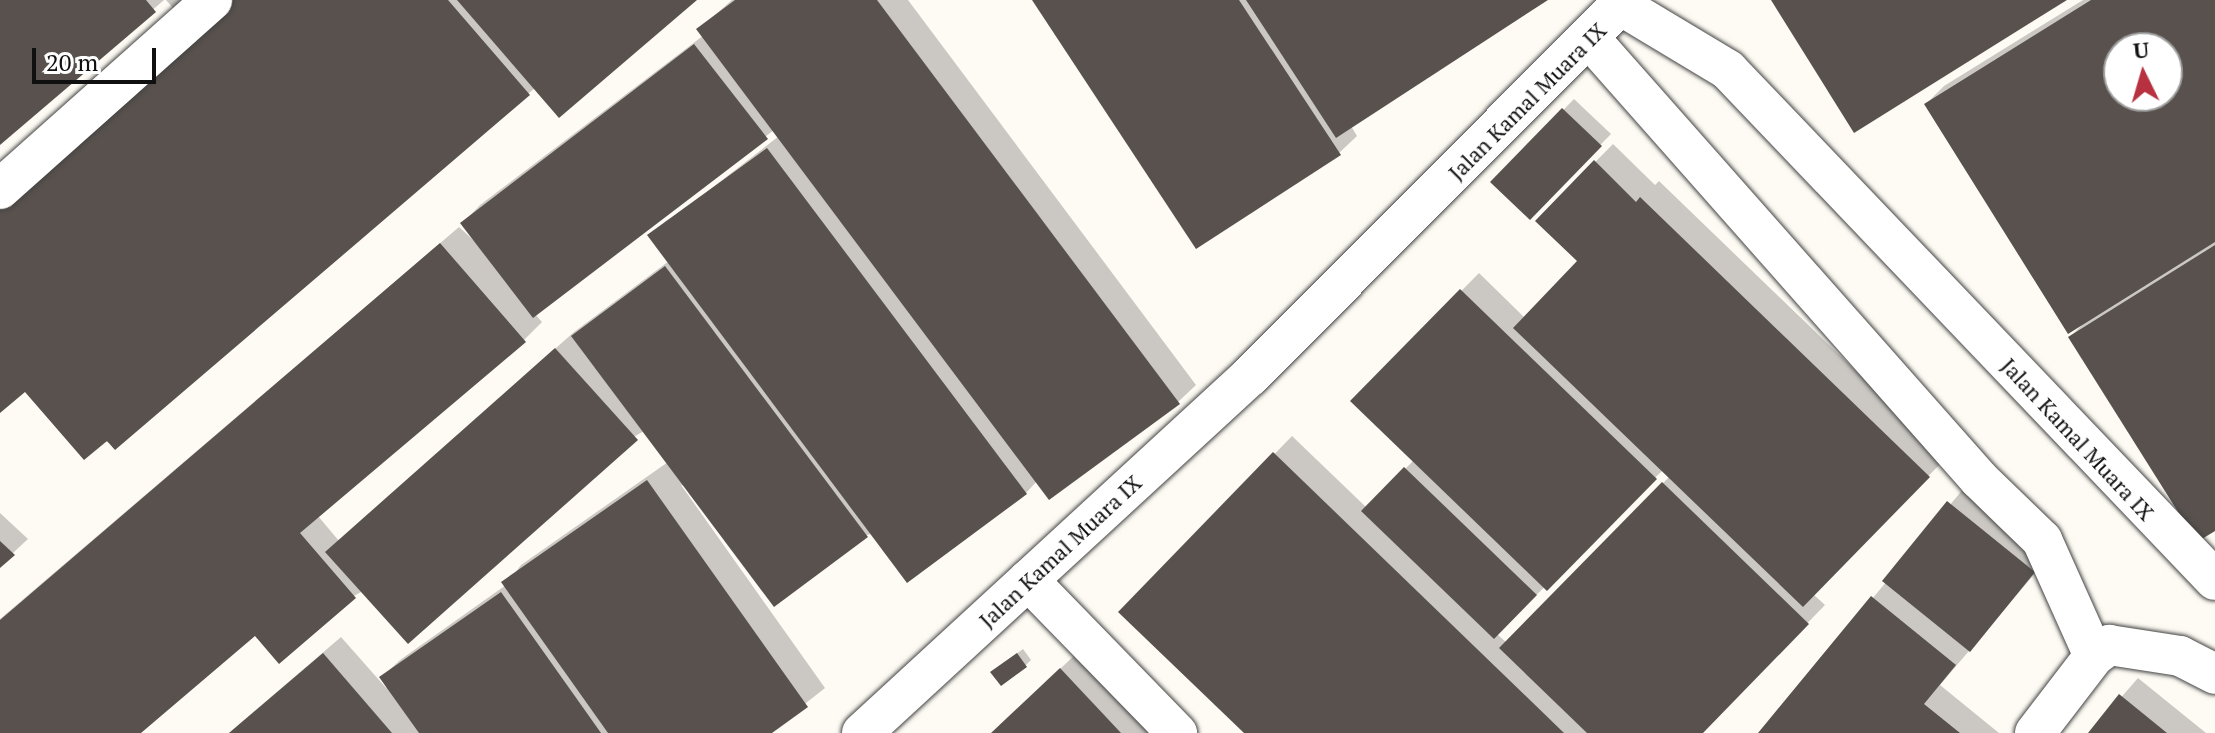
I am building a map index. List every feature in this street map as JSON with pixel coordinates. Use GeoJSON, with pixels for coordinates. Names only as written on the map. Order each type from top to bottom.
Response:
{"type":"FeatureCollection","features":[{"type":"Feature","properties":{"kind":"lane"},"geometry":{"type":"LineString","coordinates":[[0,189],[212,0]]}},
{"type":"Feature","properties":{"kind":"lane","name":"Jalan Kamal Muara IX"},"geometry":{"type":"LineString","coordinates":[[862,733],[1250,376],[1591,40],[1623,3],[1728,70],[2215,580]]}},
{"type":"Feature","properties":{"kind":"lane"},"geometry":{"type":"LineString","coordinates":[[1591,40],[1979,479],[2042,540],[2094,656]]}},
{"type":"Feature","properties":{"kind":"lane"},"geometry":{"type":"LineString","coordinates":[[1028,580],[1177,733]]}},
{"type":"Feature","properties":{"kind":"lane"},"geometry":{"type":"LineString","coordinates":[[2035,733],[2094,656],[2109,645],[2135,645],[2180,656],[2215,674]]}},
{"type":"Feature","properties":{"kind":"building"},"geometry":{"type":"Polygon","coordinates":[[[0,0],[146,0],[156,12],[0,145],[0,0]]]}},
{"type":"Feature","properties":{"kind":"building"},"geometry":{"type":"Polygon","coordinates":[[[228,0],[448,0],[530,95],[115,450],[107,441],[84,460],[25,392],[0,413],[0,195],[228,0]]]}},
{"type":"Feature","properties":{"kind":"building"},"geometry":{"type":"Polygon","coordinates":[[[457,0],[697,0],[559,118],[457,0]]]}},
{"type":"Feature","properties":{"kind":"building"},"geometry":{"type":"Polygon","coordinates":[[[735,0],[877,0],[1180,404],[1049,500],[696,29],[735,0]]]}},
{"type":"Feature","properties":{"kind":"building"},"geometry":{"type":"Polygon","coordinates":[[[1032,0],[1239,0],[1341,155],[1196,249],[1032,0]]]}},
{"type":"Feature","properties":{"kind":"building"},"geometry":{"type":"Polygon","coordinates":[[[1246,0],[1548,0],[1336,138],[1246,0]]]}},
{"type":"Feature","properties":{"kind":"building"},"geometry":{"type":"Polygon","coordinates":[[[1771,0],[2067,0],[1854,133],[1771,0]]]}},
{"type":"Feature","properties":{"kind":"building"},"geometry":{"type":"Polygon","coordinates":[[[2091,0],[2215,0],[2215,242],[2068,334],[1924,104],[2091,0]]]}},
{"type":"Feature","properties":{"kind":"building"},"geometry":{"type":"Polygon","coordinates":[[[694,44],[768,139],[533,318],[460,223],[694,44]]]}},
{"type":"Feature","properties":{"kind":"building"},"geometry":{"type":"Polygon","coordinates":[[[1562,108],[1602,146],[1530,220],[1490,182],[1562,108]]]}},
{"type":"Feature","properties":{"kind":"building"},"geometry":{"type":"Polygon","coordinates":[[[767,148],[1027,494],[907,583],[647,235],[767,148]]]}},
{"type":"Feature","properties":{"kind":"building"},"geometry":{"type":"Polygon","coordinates":[[[1594,160],[1636,202],[1640,197],[1930,477],[1803,607],[1513,328],[1577,261],[1535,221],[1594,160]]]}},
{"type":"Feature","properties":{"kind":"building"},"geometry":{"type":"Polygon","coordinates":[[[440,243],[526,342],[300,533],[356,598],[279,664],[255,636],[141,733],[0,733],[0,620],[440,243]]]}},
{"type":"Feature","properties":{"kind":"building"},"geometry":{"type":"Polygon","coordinates":[[[2215,245],[2215,531],[2197,542],[2068,337],[2215,245]]]}},
{"type":"Feature","properties":{"kind":"building"},"geometry":{"type":"Polygon","coordinates":[[[665,266],[868,537],[774,607],[571,336],[665,266]]]}},
{"type":"Feature","properties":{"kind":"building"},"geometry":{"type":"Polygon","coordinates":[[[1460,289],[1657,479],[1547,591],[1350,401],[1460,289]]]}},
{"type":"Feature","properties":{"kind":"building"},"geometry":{"type":"Polygon","coordinates":[[[555,348],[638,440],[408,644],[325,552],[555,348]]]}},
{"type":"Feature","properties":{"kind":"building"},"geometry":{"type":"Polygon","coordinates":[[[1273,452],[1564,733],[1244,733],[1118,612],[1273,452]]]}},
{"type":"Feature","properties":{"kind":"building"},"geometry":{"type":"Polygon","coordinates":[[[1404,467],[1537,595],[1494,639],[1361,511],[1404,467]]]}},
{"type":"Feature","properties":{"kind":"building"},"geometry":{"type":"Polygon","coordinates":[[[647,480],[808,707],[772,733],[608,733],[501,582],[647,480]]]}},
{"type":"Feature","properties":{"kind":"building"},"geometry":{"type":"Polygon","coordinates":[[[1662,482],[1809,624],[1703,733],[1587,733],[1499,648],[1662,482]]]}},
{"type":"Feature","properties":{"kind":"building"},"geometry":{"type":"Polygon","coordinates":[[[1947,501],[2035,572],[1970,652],[1882,581],[1947,501]]]}},
{"type":"Feature","properties":{"kind":"building"},"geometry":{"type":"Polygon","coordinates":[[[0,541],[15,555],[0,568],[0,541]]]}},
{"type":"Feature","properties":{"kind":"building"},"geometry":{"type":"Polygon","coordinates":[[[501,592],[601,733],[419,733],[379,677],[501,592]]]}},
{"type":"Feature","properties":{"kind":"building"},"geometry":{"type":"Polygon","coordinates":[[[1871,596],[1956,665],[1924,704],[1960,733],[1758,733],[1871,596]]]}},
{"type":"Feature","properties":{"kind":"building"},"geometry":{"type":"Polygon","coordinates":[[[323,653],[392,733],[229,733],[323,653]]]}},
{"type":"Feature","properties":{"kind":"building"},"geometry":{"type":"Polygon","coordinates":[[[1017,653],[1027,667],[1001,686],[990,672],[1017,653]]]}},
{"type":"Feature","properties":{"kind":"building"},"geometry":{"type":"Polygon","coordinates":[[[1060,668],[1121,733],[991,733],[1060,668]]]}},
{"type":"Feature","properties":{"kind":"building"},"geometry":{"type":"Polygon","coordinates":[[[2119,694],[2167,733],[2088,733],[2119,694]]]}}]}
